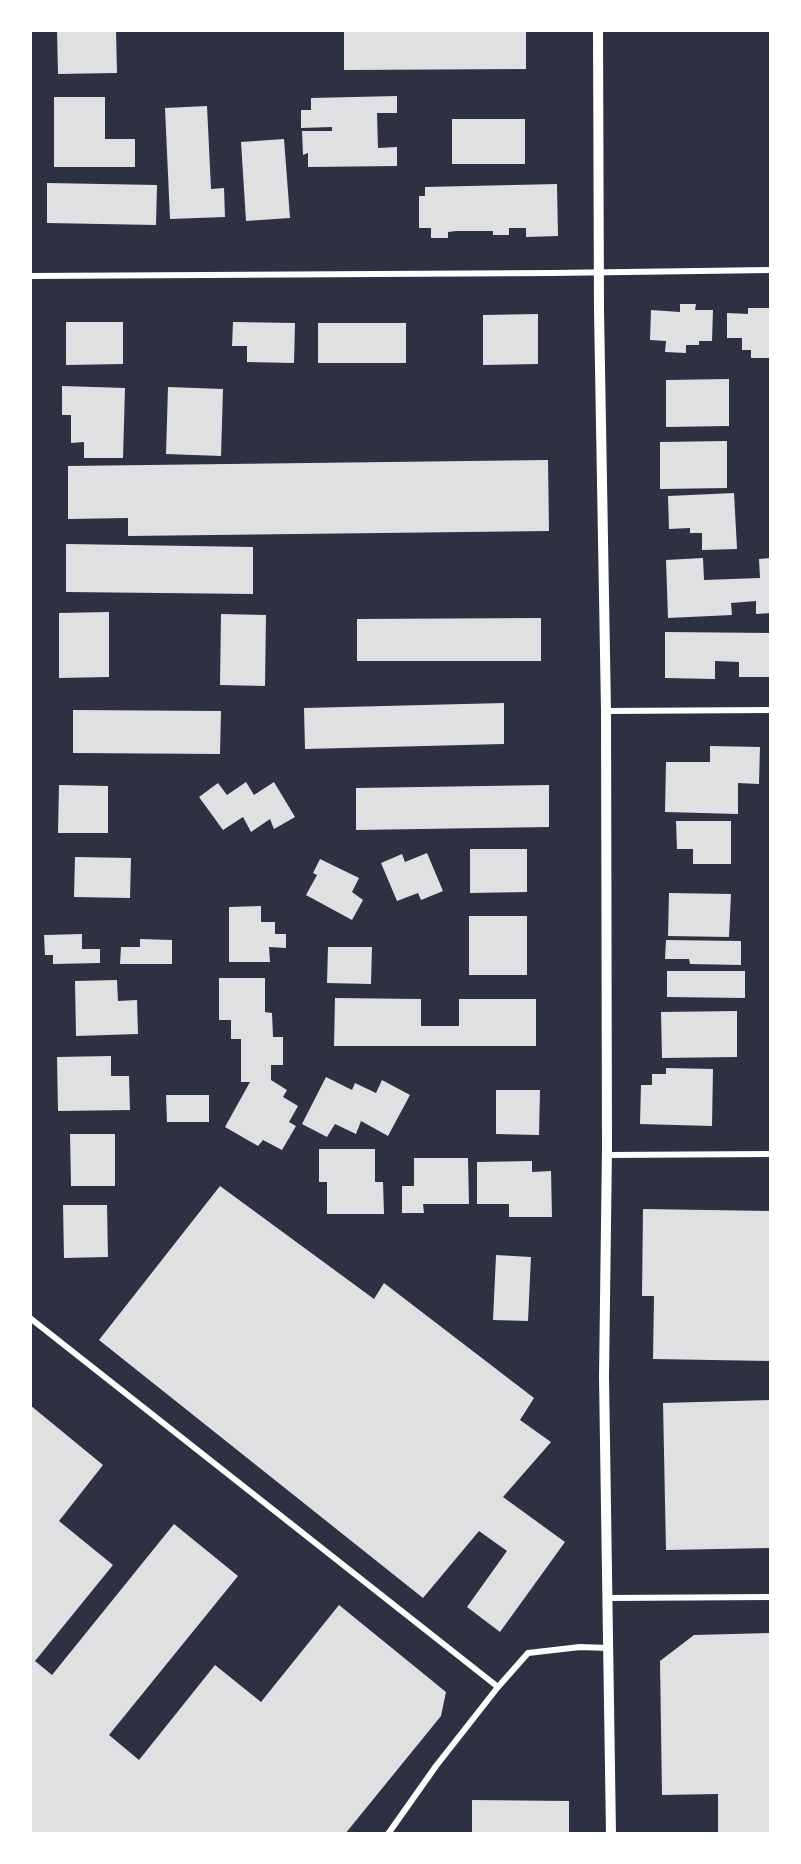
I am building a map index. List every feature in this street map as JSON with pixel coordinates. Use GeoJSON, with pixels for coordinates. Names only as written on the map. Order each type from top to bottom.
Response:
{"type":"FeatureCollection","features":[{"type":"Feature","properties":{"kind":"street"},"geometry":{"type":"LineString","coordinates":[[598,30],[599,272],[606,711],[607,1155],[604,1377],[611,1834]]}},
{"type":"Feature","properties":{"kind":"street"},"geometry":{"type":"LineString","coordinates":[[30,276],[771,270]]}},
{"type":"Feature","properties":{"kind":"street"},"geometry":{"type":"LineString","coordinates":[[606,711],[771,710]]}},
{"type":"Feature","properties":{"kind":"street"},"geometry":{"type":"LineString","coordinates":[[607,1155],[771,1154]]}},
{"type":"Feature","properties":{"kind":"street"},"geometry":{"type":"LineString","coordinates":[[30,1318],[498,1687]]}},
{"type":"Feature","properties":{"kind":"street"},"geometry":{"type":"LineString","coordinates":[[607,1598],[771,1597]]}},
{"type":"Feature","properties":{"kind":"street"},"geometry":{"type":"LineString","coordinates":[[388,1834],[436,1766],[528,1653],[580,1647],[609,1648]]}},
{"type":"Feature","properties":{"kind":"building"},"geometry":{"type":"Polygon","coordinates":[[[57,30],[116,30],[117,73],[58,74],[57,30]]]}},
{"type":"Feature","properties":{"kind":"building"},"geometry":{"type":"Polygon","coordinates":[[[344,30],[526,30],[526,69],[344,70],[344,30]]]}},
{"type":"Feature","properties":{"kind":"building"},"geometry":{"type":"Polygon","coordinates":[[[397,96],[397,113],[377,113],[378,148],[397,147],[397,166],[308,167],[308,153],[303,155],[302,131],[332,131],[332,127],[301,128],[301,110],[311,110],[311,98],[397,96]]]}},
{"type":"Feature","properties":{"kind":"building"},"geometry":{"type":"Polygon","coordinates":[[[54,97],[105,97],[105,139],[135,139],[135,167],[54,167],[54,97]]]}},
{"type":"Feature","properties":{"kind":"building"},"geometry":{"type":"Polygon","coordinates":[[[207,106],[211,189],[224,188],[225,217],[170,219],[165,108],[207,106]]]}},
{"type":"Feature","properties":{"kind":"building"},"geometry":{"type":"Polygon","coordinates":[[[452,119],[525,119],[525,164],[452,164],[452,119]]]}},
{"type":"Feature","properties":{"kind":"building"},"geometry":{"type":"Polygon","coordinates":[[[284,139],[290,218],[246,221],[241,142],[284,139]]]}},
{"type":"Feature","properties":{"kind":"building"},"geometry":{"type":"Polygon","coordinates":[[[47,183],[157,185],[156,225],[47,223],[47,183]]]}},
{"type":"Feature","properties":{"kind":"building"},"geometry":{"type":"Polygon","coordinates":[[[557,184],[558,236],[526,237],[526,228],[509,228],[509,235],[493,235],[493,231],[456,231],[448,232],[448,238],[431,238],[431,228],[419,228],[419,196],[425,196],[425,187],[557,184]]]}},
{"type":"Feature","properties":{"kind":"building"},"geometry":{"type":"Polygon","coordinates":[[[680,304],[696,304],[695,310],[713,310],[712,341],[699,341],[699,345],[686,345],[686,353],[665,352],[666,341],[650,340],[651,310],[680,312],[680,304]]]}},
{"type":"Feature","properties":{"kind":"building"},"geometry":{"type":"Polygon","coordinates":[[[748,308],[771,308],[771,358],[751,358],[751,350],[742,350],[742,338],[727,338],[727,313],[748,314],[748,308]]]}},
{"type":"Feature","properties":{"kind":"building"},"geometry":{"type":"Polygon","coordinates":[[[538,314],[538,364],[483,365],[483,315],[538,314]]]}},
{"type":"Feature","properties":{"kind":"building"},"geometry":{"type":"Polygon","coordinates":[[[66,322],[123,322],[123,364],[66,365],[66,322]]]}},
{"type":"Feature","properties":{"kind":"building"},"geometry":{"type":"Polygon","coordinates":[[[233,322],[295,323],[294,363],[247,362],[247,346],[232,346],[233,322]]]}},
{"type":"Feature","properties":{"kind":"building"},"geometry":{"type":"Polygon","coordinates":[[[318,323],[406,323],[406,363],[318,363],[318,323]]]}},
{"type":"Feature","properties":{"kind":"building"},"geometry":{"type":"Polygon","coordinates":[[[729,379],[729,426],[666,427],[666,380],[729,379]]]}},
{"type":"Feature","properties":{"kind":"building"},"geometry":{"type":"Polygon","coordinates":[[[62,386],[125,388],[123,458],[84,458],[84,442],[71,443],[71,415],[62,415],[62,386]]]}},
{"type":"Feature","properties":{"kind":"building"},"geometry":{"type":"Polygon","coordinates":[[[168,387],[223,389],[221,456],[166,454],[168,387]]]}},
{"type":"Feature","properties":{"kind":"building"},"geometry":{"type":"Polygon","coordinates":[[[727,441],[727,488],[660,489],[660,442],[727,441]]]}},
{"type":"Feature","properties":{"kind":"building"},"geometry":{"type":"Polygon","coordinates":[[[548,460],[549,531],[128,536],[128,518],[68,519],[68,466],[548,460]]]}},
{"type":"Feature","properties":{"kind":"building"},"geometry":{"type":"Polygon","coordinates":[[[734,493],[737,549],[702,550],[702,533],[690,533],[690,528],[669,529],[668,496],[734,493]]]}},
{"type":"Feature","properties":{"kind":"building"},"geometry":{"type":"Polygon","coordinates":[[[66,544],[253,547],[253,594],[66,592],[66,544]]]}},
{"type":"Feature","properties":{"kind":"building"},"geometry":{"type":"Polygon","coordinates":[[[703,558],[704,580],[760,578],[759,559],[771,558],[771,613],[756,614],[756,601],[731,603],[732,615],[668,618],[666,560],[703,558]]]}},
{"type":"Feature","properties":{"kind":"building"},"geometry":{"type":"Polygon","coordinates":[[[109,612],[109,677],[59,678],[59,613],[109,612]]]}},
{"type":"Feature","properties":{"kind":"building"},"geometry":{"type":"Polygon","coordinates":[[[221,614],[266,615],[265,686],[220,685],[221,614]]]}},
{"type":"Feature","properties":{"kind":"building"},"geometry":{"type":"Polygon","coordinates":[[[541,618],[541,661],[357,661],[357,619],[541,618]]]}},
{"type":"Feature","properties":{"kind":"building"},"geometry":{"type":"Polygon","coordinates":[[[665,632],[771,633],[771,677],[739,677],[739,662],[715,661],[715,679],[665,678],[665,632]]]}},
{"type":"Feature","properties":{"kind":"building"},"geometry":{"type":"Polygon","coordinates":[[[504,703],[504,744],[305,749],[304,708],[504,703]]]}},
{"type":"Feature","properties":{"kind":"building"},"geometry":{"type":"Polygon","coordinates":[[[73,710],[221,711],[220,754],[73,753],[73,710]]]}},
{"type":"Feature","properties":{"kind":"building"},"geometry":{"type":"Polygon","coordinates":[[[710,746],[760,747],[759,784],[738,783],[738,814],[665,812],[666,762],[710,762],[710,746]]]}},
{"type":"Feature","properties":{"kind":"building"},"geometry":{"type":"Polygon","coordinates":[[[246,782],[254,795],[274,782],[295,817],[274,829],[270,819],[251,832],[243,817],[223,830],[199,797],[218,783],[227,795],[246,782]]]}},
{"type":"Feature","properties":{"kind":"building"},"geometry":{"type":"Polygon","coordinates":[[[59,785],[108,786],[108,833],[58,833],[59,785]]]}},
{"type":"Feature","properties":{"kind":"building"},"geometry":{"type":"Polygon","coordinates":[[[549,785],[549,827],[356,830],[356,788],[549,785]]]}},
{"type":"Feature","properties":{"kind":"building"},"geometry":{"type":"Polygon","coordinates":[[[676,821],[731,821],[731,864],[693,864],[693,849],[677,849],[676,821]]]}},
{"type":"Feature","properties":{"kind":"building"},"geometry":{"type":"Polygon","coordinates":[[[470,849],[527,849],[527,892],[470,893],[470,849]]]}},
{"type":"Feature","properties":{"kind":"building"},"geometry":{"type":"Polygon","coordinates":[[[427,853],[443,891],[421,900],[418,893],[397,901],[381,863],[402,854],[405,862],[427,853]]]}},
{"type":"Feature","properties":{"kind":"building"},"geometry":{"type":"Polygon","coordinates":[[[75,857],[131,858],[130,898],[74,897],[75,857]]]}},
{"type":"Feature","properties":{"kind":"building"},"geometry":{"type":"Polygon","coordinates":[[[320,859],[359,878],[352,892],[363,900],[352,920],[306,895],[317,875],[313,873],[320,859]]]}},
{"type":"Feature","properties":{"kind":"building"},"geometry":{"type":"Polygon","coordinates":[[[669,893],[731,894],[729,937],[668,936],[669,893]]]}},
{"type":"Feature","properties":{"kind":"building"},"geometry":{"type":"Polygon","coordinates":[[[261,906],[261,922],[275,922],[275,934],[286,934],[286,948],[269,947],[270,962],[229,962],[229,907],[261,906]]]}},
{"type":"Feature","properties":{"kind":"building"},"geometry":{"type":"Polygon","coordinates":[[[469,916],[527,916],[527,975],[469,975],[469,916]]]}},
{"type":"Feature","properties":{"kind":"building"},"geometry":{"type":"Polygon","coordinates":[[[82,934],[82,949],[100,949],[100,963],[53,964],[53,955],[45,955],[44,935],[82,934]]]}},
{"type":"Feature","properties":{"kind":"building"},"geometry":{"type":"Polygon","coordinates":[[[140,939],[172,940],[172,964],[120,964],[121,947],[140,947],[140,939]]]}},
{"type":"Feature","properties":{"kind":"building"},"geometry":{"type":"Polygon","coordinates":[[[666,940],[741,941],[741,965],[690,964],[689,959],[665,959],[666,940]]]}},
{"type":"Feature","properties":{"kind":"building"},"geometry":{"type":"Polygon","coordinates":[[[328,947],[372,947],[371,984],[327,983],[328,947]]]}},
{"type":"Feature","properties":{"kind":"building"},"geometry":{"type":"Polygon","coordinates":[[[667,971],[745,971],[745,998],[667,997],[667,971]]]}},
{"type":"Feature","properties":{"kind":"building"},"geometry":{"type":"Polygon","coordinates":[[[219,978],[265,978],[265,1012],[272,1013],[273,1037],[283,1037],[283,1065],[271,1065],[271,1080],[287,1090],[283,1097],[298,1106],[289,1122],[296,1126],[282,1150],[263,1140],[258,1146],[225,1127],[250,1082],[241,1082],[241,1039],[231,1039],[231,1020],[219,1020],[219,978]]]}},
{"type":"Feature","properties":{"kind":"building"},"geometry":{"type":"Polygon","coordinates":[[[117,980],[118,1001],[137,1000],[138,1034],[76,1036],[75,981],[117,980]]]}},
{"type":"Feature","properties":{"kind":"building"},"geometry":{"type":"Polygon","coordinates":[[[335,998],[421,999],[421,1026],[459,1026],[459,999],[536,999],[536,1046],[334,1046],[335,998]]]}},
{"type":"Feature","properties":{"kind":"building"},"geometry":{"type":"Polygon","coordinates":[[[737,1011],[737,1057],[662,1058],[661,1012],[737,1011]]]}},
{"type":"Feature","properties":{"kind":"building"},"geometry":{"type":"Polygon","coordinates":[[[111,1056],[111,1076],[129,1076],[130,1110],[58,1111],[57,1057],[111,1056]]]}},
{"type":"Feature","properties":{"kind":"building"},"geometry":{"type":"Polygon","coordinates":[[[666,1068],[713,1069],[712,1126],[640,1124],[641,1085],[652,1085],[652,1074],[666,1074],[666,1068]]]}},
{"type":"Feature","properties":{"kind":"building"},"geometry":{"type":"Polygon","coordinates":[[[326,1077],[352,1090],[355,1083],[376,1093],[382,1080],[410,1095],[388,1136],[361,1121],[356,1134],[335,1124],[327,1137],[302,1124],[326,1077]]]}},
{"type":"Feature","properties":{"kind":"building"},"geometry":{"type":"Polygon","coordinates":[[[496,1090],[540,1090],[539,1135],[496,1134],[496,1090]]]}},
{"type":"Feature","properties":{"kind":"building"},"geometry":{"type":"Polygon","coordinates":[[[166,1095],[209,1095],[209,1122],[167,1122],[166,1095]]]}},
{"type":"Feature","properties":{"kind":"building"},"geometry":{"type":"Polygon","coordinates":[[[70,1134],[115,1134],[115,1186],[71,1186],[70,1134]]]}},
{"type":"Feature","properties":{"kind":"building"},"geometry":{"type":"Polygon","coordinates":[[[319,1149],[375,1149],[375,1182],[383,1182],[384,1214],[327,1214],[327,1182],[319,1182],[319,1149]]]}},
{"type":"Feature","properties":{"kind":"building"},"geometry":{"type":"Polygon","coordinates":[[[414,1158],[468,1158],[469,1204],[423,1204],[424,1213],[402,1213],[402,1186],[414,1186],[414,1158]]]}},
{"type":"Feature","properties":{"kind":"building"},"geometry":{"type":"Polygon","coordinates":[[[532,1161],[532,1172],[551,1171],[552,1217],[509,1217],[509,1204],[477,1204],[477,1162],[532,1161]]]}},
{"type":"Feature","properties":{"kind":"building"},"geometry":{"type":"Polygon","coordinates":[[[220,1186],[374,1299],[384,1283],[534,1398],[520,1420],[551,1442],[503,1497],[565,1542],[500,1632],[467,1607],[507,1551],[479,1531],[423,1598],[99,1340],[220,1186]]]}},
{"type":"Feature","properties":{"kind":"building"},"geometry":{"type":"Polygon","coordinates":[[[63,1205],[107,1205],[108,1257],[64,1258],[63,1205]]]}},
{"type":"Feature","properties":{"kind":"building"},"geometry":{"type":"Polygon","coordinates":[[[643,1209],[771,1211],[771,1361],[653,1359],[654,1296],[642,1296],[643,1209]]]}},
{"type":"Feature","properties":{"kind":"building"},"geometry":{"type":"Polygon","coordinates":[[[496,1255],[531,1257],[528,1321],[493,1320],[496,1255]]]}},
{"type":"Feature","properties":{"kind":"building"},"geometry":{"type":"Polygon","coordinates":[[[771,1400],[771,1548],[666,1550],[663,1403],[771,1400]]]}},
{"type":"Feature","properties":{"kind":"building"},"geometry":{"type":"Polygon","coordinates":[[[30,1405],[103,1465],[59,1521],[113,1565],[35,1661],[52,1675],[174,1524],[238,1576],[109,1735],[139,1760],[215,1665],[261,1702],[339,1605],[446,1692],[441,1716],[345,1834],[30,1834],[30,1405]]]}},
{"type":"Feature","properties":{"kind":"building"},"geometry":{"type":"Polygon","coordinates":[[[771,1633],[771,1834],[718,1834],[718,1794],[662,1795],[660,1661],[694,1635],[771,1633]]]}},
{"type":"Feature","properties":{"kind":"building"},"geometry":{"type":"Polygon","coordinates":[[[472,1800],[569,1801],[569,1834],[472,1834],[472,1800]]]}}]}
